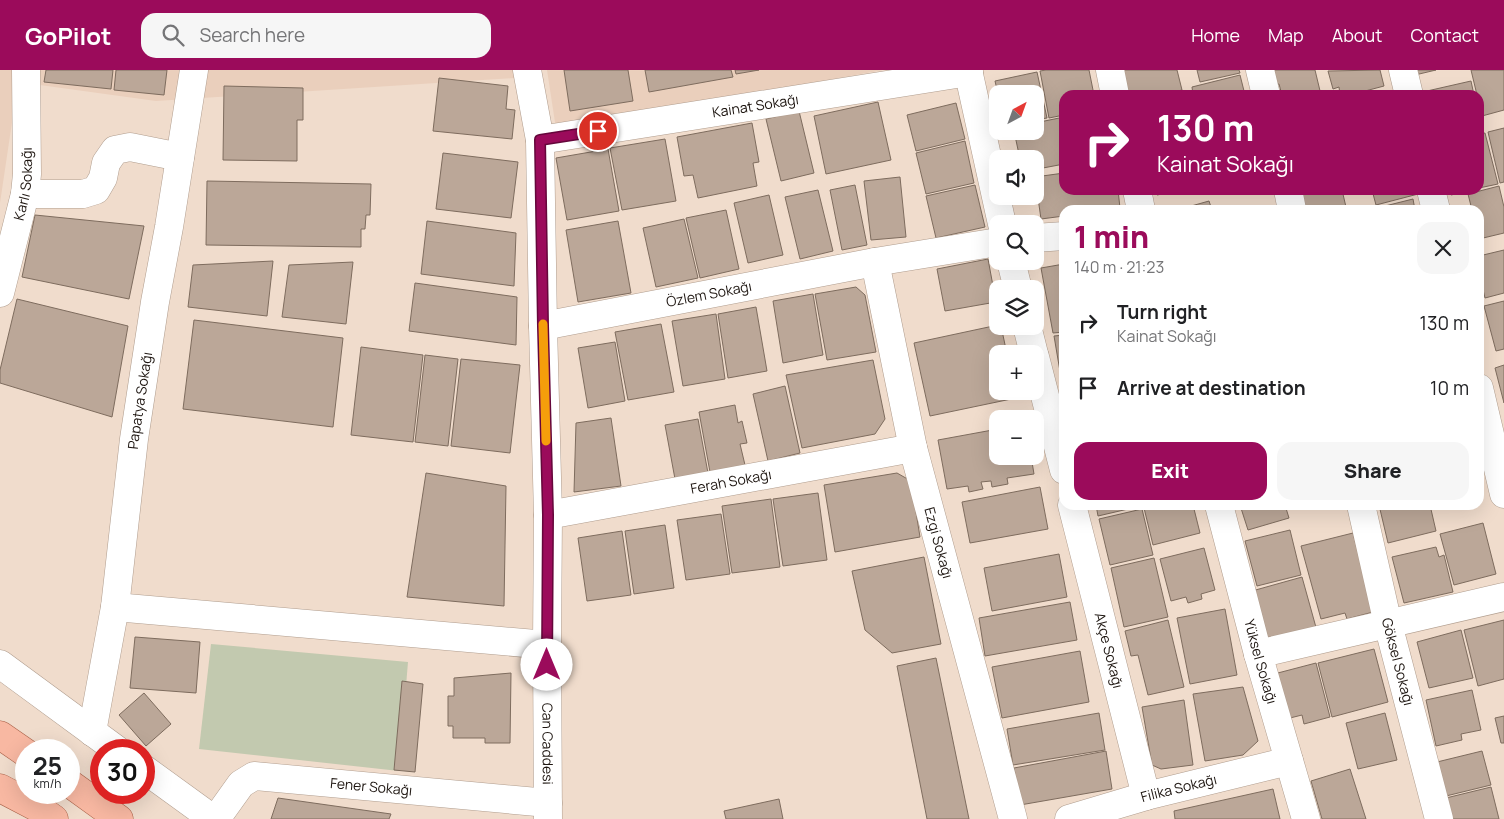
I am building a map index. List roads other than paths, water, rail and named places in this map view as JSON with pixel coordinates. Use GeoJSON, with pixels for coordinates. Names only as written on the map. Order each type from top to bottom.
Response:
{"type":"FeatureCollection","features":[{"type":"Feature","properties":{"kind":"main road"},"geometry":{"type":"LineString","coordinates":[[0,735],[15,746]]}},
{"type":"Feature","properties":{"kind":"main road"},"geometry":{"type":"LineString","coordinates":[[0,788],[40,809],[54,819]]}},
{"type":"Feature","properties":{"kind":"main road"},"geometry":{"type":"LineString","coordinates":[[80,791],[119,819]]}},
{"type":"Feature","properties":{"kind":"street","name":"Karlı Sokağı"},"geometry":{"type":"LineString","coordinates":[[0,294],[25,194],[27,174],[26,70]]}},
{"type":"Feature","properties":{"kind":"street","name":"Papatya Sokağı"},"geometry":{"type":"LineString","coordinates":[[92,732],[115,607],[134,438],[194,70]]}},
{"type":"Feature","properties":{"kind":"street","name":"Can Caddesi"},"geometry":{"type":"LineString","coordinates":[[527,70],[540,140],[548,515],[548,811]]}},
{"type":"Feature","properties":{"kind":"street"},"geometry":{"type":"LineString","coordinates":[[1110,70],[1114,90]]}},
{"type":"Feature","properties":{"kind":"street"},"geometry":{"type":"LineString","coordinates":[[1260,70],[1265,90]]}},
{"type":"Feature","properties":{"kind":"street"},"geometry":{"type":"LineString","coordinates":[[1403,70],[1408,90]]}},
{"type":"Feature","properties":{"kind":"street"},"geometry":{"type":"LineString","coordinates":[[968,71],[1000,215]]}},
{"type":"Feature","properties":{"kind":"street","name":"Kainat Sokağı"},"geometry":{"type":"LineString","coordinates":[[540,140],[968,71]]}},
{"type":"Feature","properties":{"kind":"street"},"geometry":{"type":"LineString","coordinates":[[25,194],[83,194],[96,190],[103,178],[106,163],[115,150],[130,147],[180,157]]}},
{"type":"Feature","properties":{"kind":"street"},"geometry":{"type":"LineString","coordinates":[[1044,237],[1059,236]]}},
{"type":"Feature","properties":{"kind":"street","name":"Özlem Sokağı"},"geometry":{"type":"LineString","coordinates":[[543,326],[875,262],[989,243]]}},
{"type":"Feature","properties":{"kind":"street","name":"Ezgi Sokağı"},"geometry":{"type":"LineString","coordinates":[[875,262],[913,448],[1013,819]]}},
{"type":"Feature","properties":{"kind":"street"},"geometry":{"type":"LineString","coordinates":[[1044,391],[1059,450]]}},
{"type":"Feature","properties":{"kind":"street"},"geometry":{"type":"LineString","coordinates":[[1484,409],[1504,494]]}},
{"type":"Feature","properties":{"kind":"street","name":"Ferah Sokağı"},"geometry":{"type":"LineString","coordinates":[[548,515],[913,448]]}},
{"type":"Feature","properties":{"kind":"street","name":"Akçe Sokağı"},"geometry":{"type":"LineString","coordinates":[[1073,510],[1146,796]]}},
{"type":"Feature","properties":{"kind":"street","name":"Yüksel Sokağı"},"geometry":{"type":"LineString","coordinates":[[1220,510],[1258,654],[1306,819]]}},
{"type":"Feature","properties":{"kind":"street","name":"Göksel Sokağı"},"geometry":{"type":"LineString","coordinates":[[1362,510],[1388,624],[1439,819]]}},
{"type":"Feature","properties":{"kind":"street"},"geometry":{"type":"LineString","coordinates":[[1258,654],[1504,597]]}},
{"type":"Feature","properties":{"kind":"street"},"geometry":{"type":"LineString","coordinates":[[115,607],[547,645]]}},
{"type":"Feature","properties":{"kind":"street"},"geometry":{"type":"LineString","coordinates":[[0,664],[102,739]]}},
{"type":"Feature","properties":{"kind":"street","name":"Filika Sokağı"},"geometry":{"type":"LineString","coordinates":[[1069,819],[1146,796],[1289,761]]}},
{"type":"Feature","properties":{"kind":"street","name":"Fener Sokağı"},"geometry":{"type":"LineString","coordinates":[[214,819],[241,784],[254,776],[548,811]]}},
{"type":"Feature","properties":{"kind":"street"},"geometry":{"type":"LineString","coordinates":[[155,777],[214,819]]}}]}
